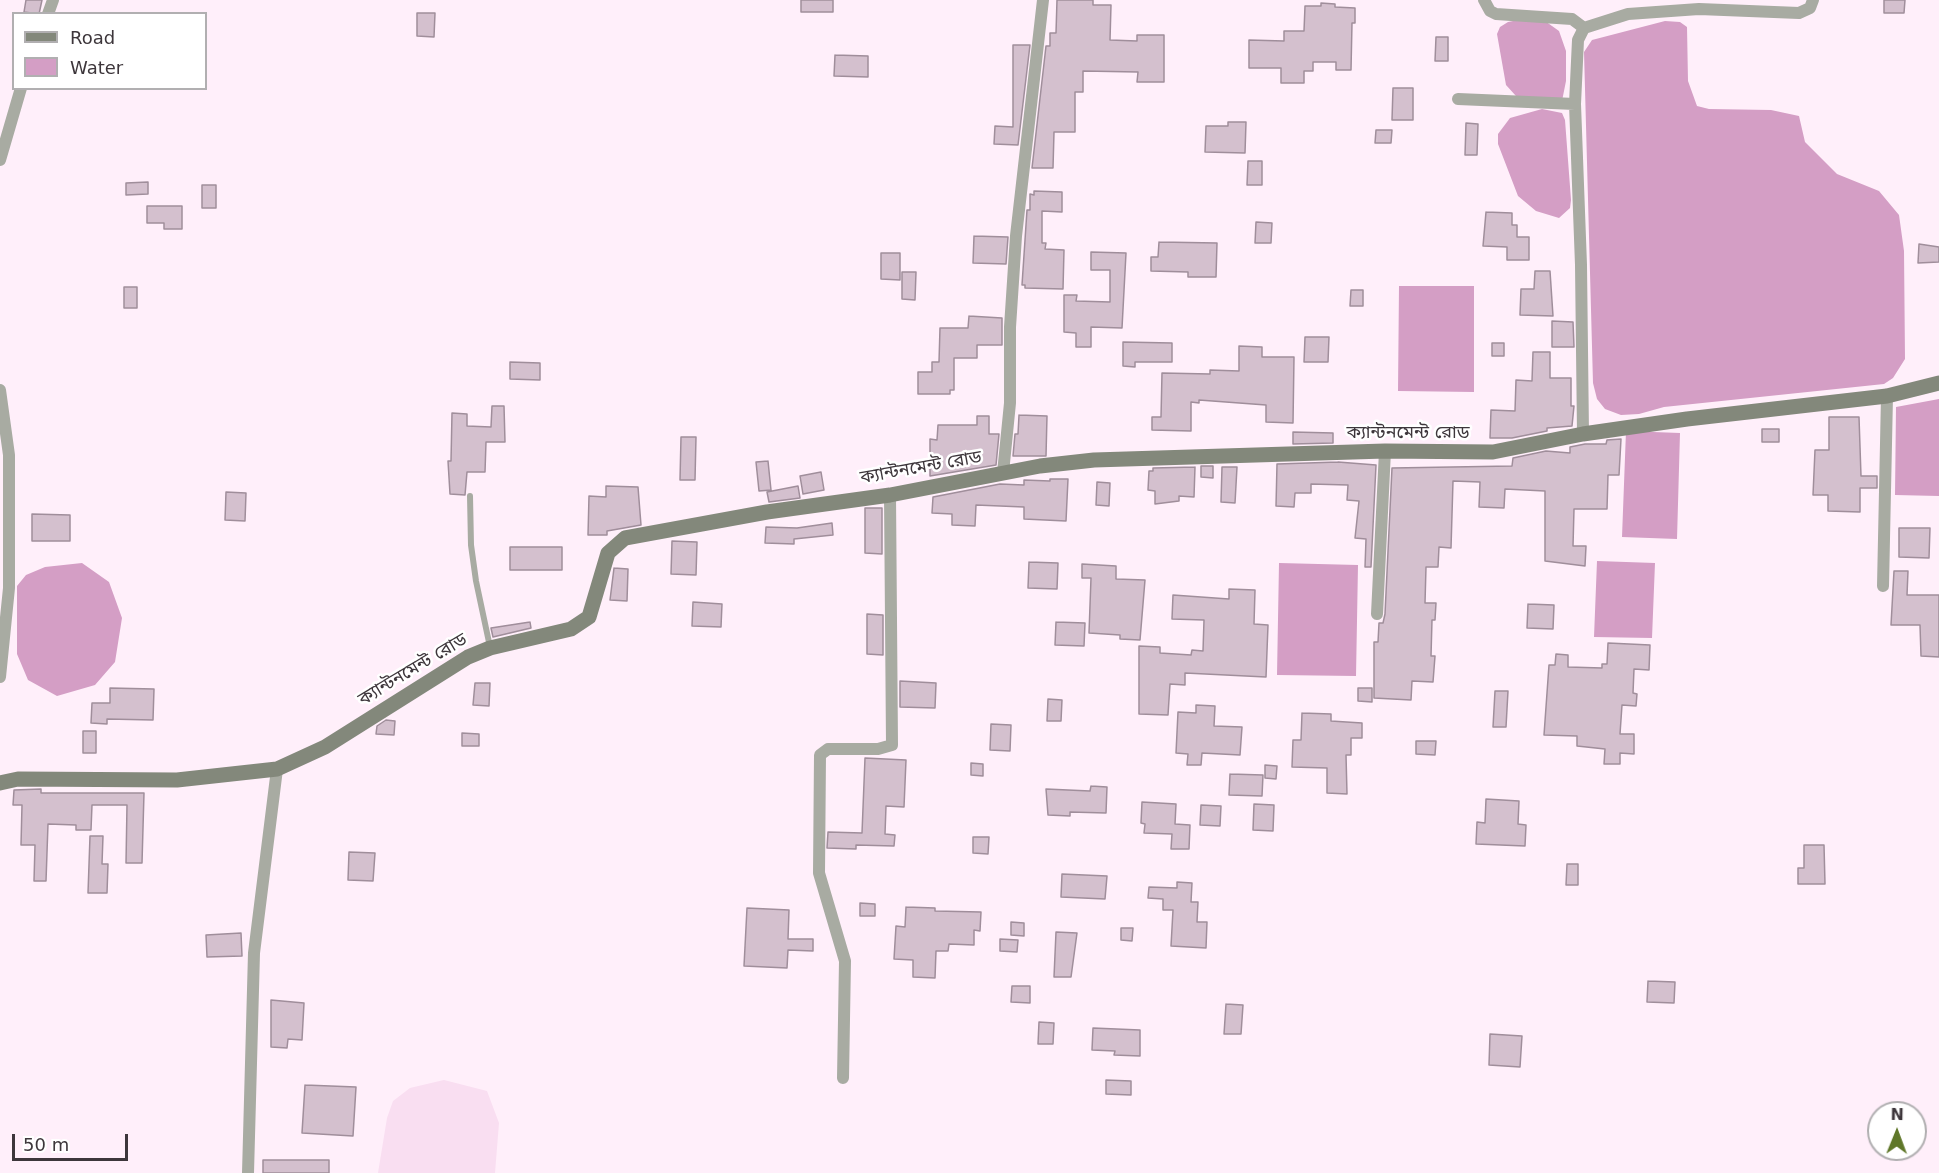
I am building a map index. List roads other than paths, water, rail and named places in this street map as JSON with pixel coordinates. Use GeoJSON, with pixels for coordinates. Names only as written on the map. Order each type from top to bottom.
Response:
{"type":"FeatureCollection","features":[{"type":"Feature","properties":{"kind":"main road","name":"ক্যান্টনমেন্ট রোড"},"geometry":{"type":"LineString","coordinates":[[0,783],[18,779],[177,780],[277,769],[326,747],[468,657],[490,648],[571,629],[589,617],[608,553],[624,538],[767,512],[890,495],[1003,473],[1094,460],[1385,451],[1494,452],[1583,434],[1887,396],[1939,383]]}},
{"type":"Feature","properties":{"kind":"street"},"geometry":{"type":"LineString","coordinates":[[1003,473],[1010,403],[1010,327],[1016,236],[1042,0]]}},
{"type":"Feature","properties":{"kind":"street"},"geometry":{"type":"LineString","coordinates":[[1484,0],[1490,11],[1496,14],[1572,19],[1584,28]]}},
{"type":"Feature","properties":{"kind":"street"},"geometry":{"type":"LineString","coordinates":[[1583,434],[1581,265],[1575,104],[1578,40],[1584,28],[1628,14],[1699,9],[1799,13],[1810,8],[1813,0]]}},
{"type":"Feature","properties":{"kind":"street"},"geometry":{"type":"LineString","coordinates":[[0,160],[20,90]]}},
{"type":"Feature","properties":{"kind":"street"},"geometry":{"type":"LineString","coordinates":[[1458,99],[1575,104]]}},
{"type":"Feature","properties":{"kind":"street"},"geometry":{"type":"LineString","coordinates":[[0,390],[9,454],[9,588],[0,677]]}},
{"type":"Feature","properties":{"kind":"street"},"geometry":{"type":"LineString","coordinates":[[1883,586],[1887,396]]}},
{"type":"Feature","properties":{"kind":"street"},"geometry":{"type":"LineString","coordinates":[[1377,614],[1385,451]]}},
{"type":"Feature","properties":{"kind":"street"},"geometry":{"type":"LineString","coordinates":[[843,1078],[845,962],[819,873],[820,755],[828,748],[878,749],[892,745],[890,495]]}},
{"type":"Feature","properties":{"kind":"street"},"geometry":{"type":"LineString","coordinates":[[248,1173],[254,953],[277,769]]}},
{"type":"Feature","properties":{"kind":"lane"},"geometry":{"type":"LineString","coordinates":[[470,496],[471,545],[490,648]]}},
{"type":"Feature","properties":{"kind":"water"},"geometry":{"type":"Polygon","coordinates":[[[1523,19],[1545,21],[1559,31],[1566,51],[1566,81],[1562,101],[1516,96],[1506,85],[1497,34],[1500,27],[1508,22],[1523,19]]]}},
{"type":"Feature","properties":{"kind":"water"},"geometry":{"type":"Polygon","coordinates":[[[1665,21],[1680,22],[1687,27],[1688,81],[1697,106],[1709,109],[1771,110],[1799,116],[1805,142],[1837,174],[1879,191],[1899,215],[1904,251],[1905,359],[1893,378],[1884,384],[1664,407],[1639,414],[1621,415],[1605,409],[1597,399],[1593,383],[1584,52],[1592,40],[1665,21]]]}},
{"type":"Feature","properties":{"kind":"water"},"geometry":{"type":"Polygon","coordinates":[[[1542,109],[1562,113],[1565,120],[1571,200],[1570,208],[1559,218],[1536,211],[1518,196],[1498,144],[1498,134],[1510,118],[1542,109]]]}},
{"type":"Feature","properties":{"kind":"water"},"geometry":{"type":"Polygon","coordinates":[[[1399,286],[1474,286],[1474,392],[1398,391],[1399,286]]]}},
{"type":"Feature","properties":{"kind":"water"},"geometry":{"type":"Polygon","coordinates":[[[1939,399],[1939,496],[1895,495],[1896,407],[1939,399]]]}},
{"type":"Feature","properties":{"kind":"water"},"geometry":{"type":"Polygon","coordinates":[[[1626,431],[1680,433],[1677,539],[1622,537],[1626,431]]]}},
{"type":"Feature","properties":{"kind":"water"},"geometry":{"type":"Polygon","coordinates":[[[1597,561],[1655,563],[1652,638],[1594,637],[1597,561]]]}},
{"type":"Feature","properties":{"kind":"water"},"geometry":{"type":"Polygon","coordinates":[[[82,563],[109,582],[122,618],[115,662],[95,685],[57,696],[28,680],[17,654],[17,586],[26,575],[45,567],[82,563]]]}},
{"type":"Feature","properties":{"kind":"water"},"geometry":{"type":"Polygon","coordinates":[[[1279,563],[1358,565],[1356,676],[1277,675],[1279,563]]]}}]}
